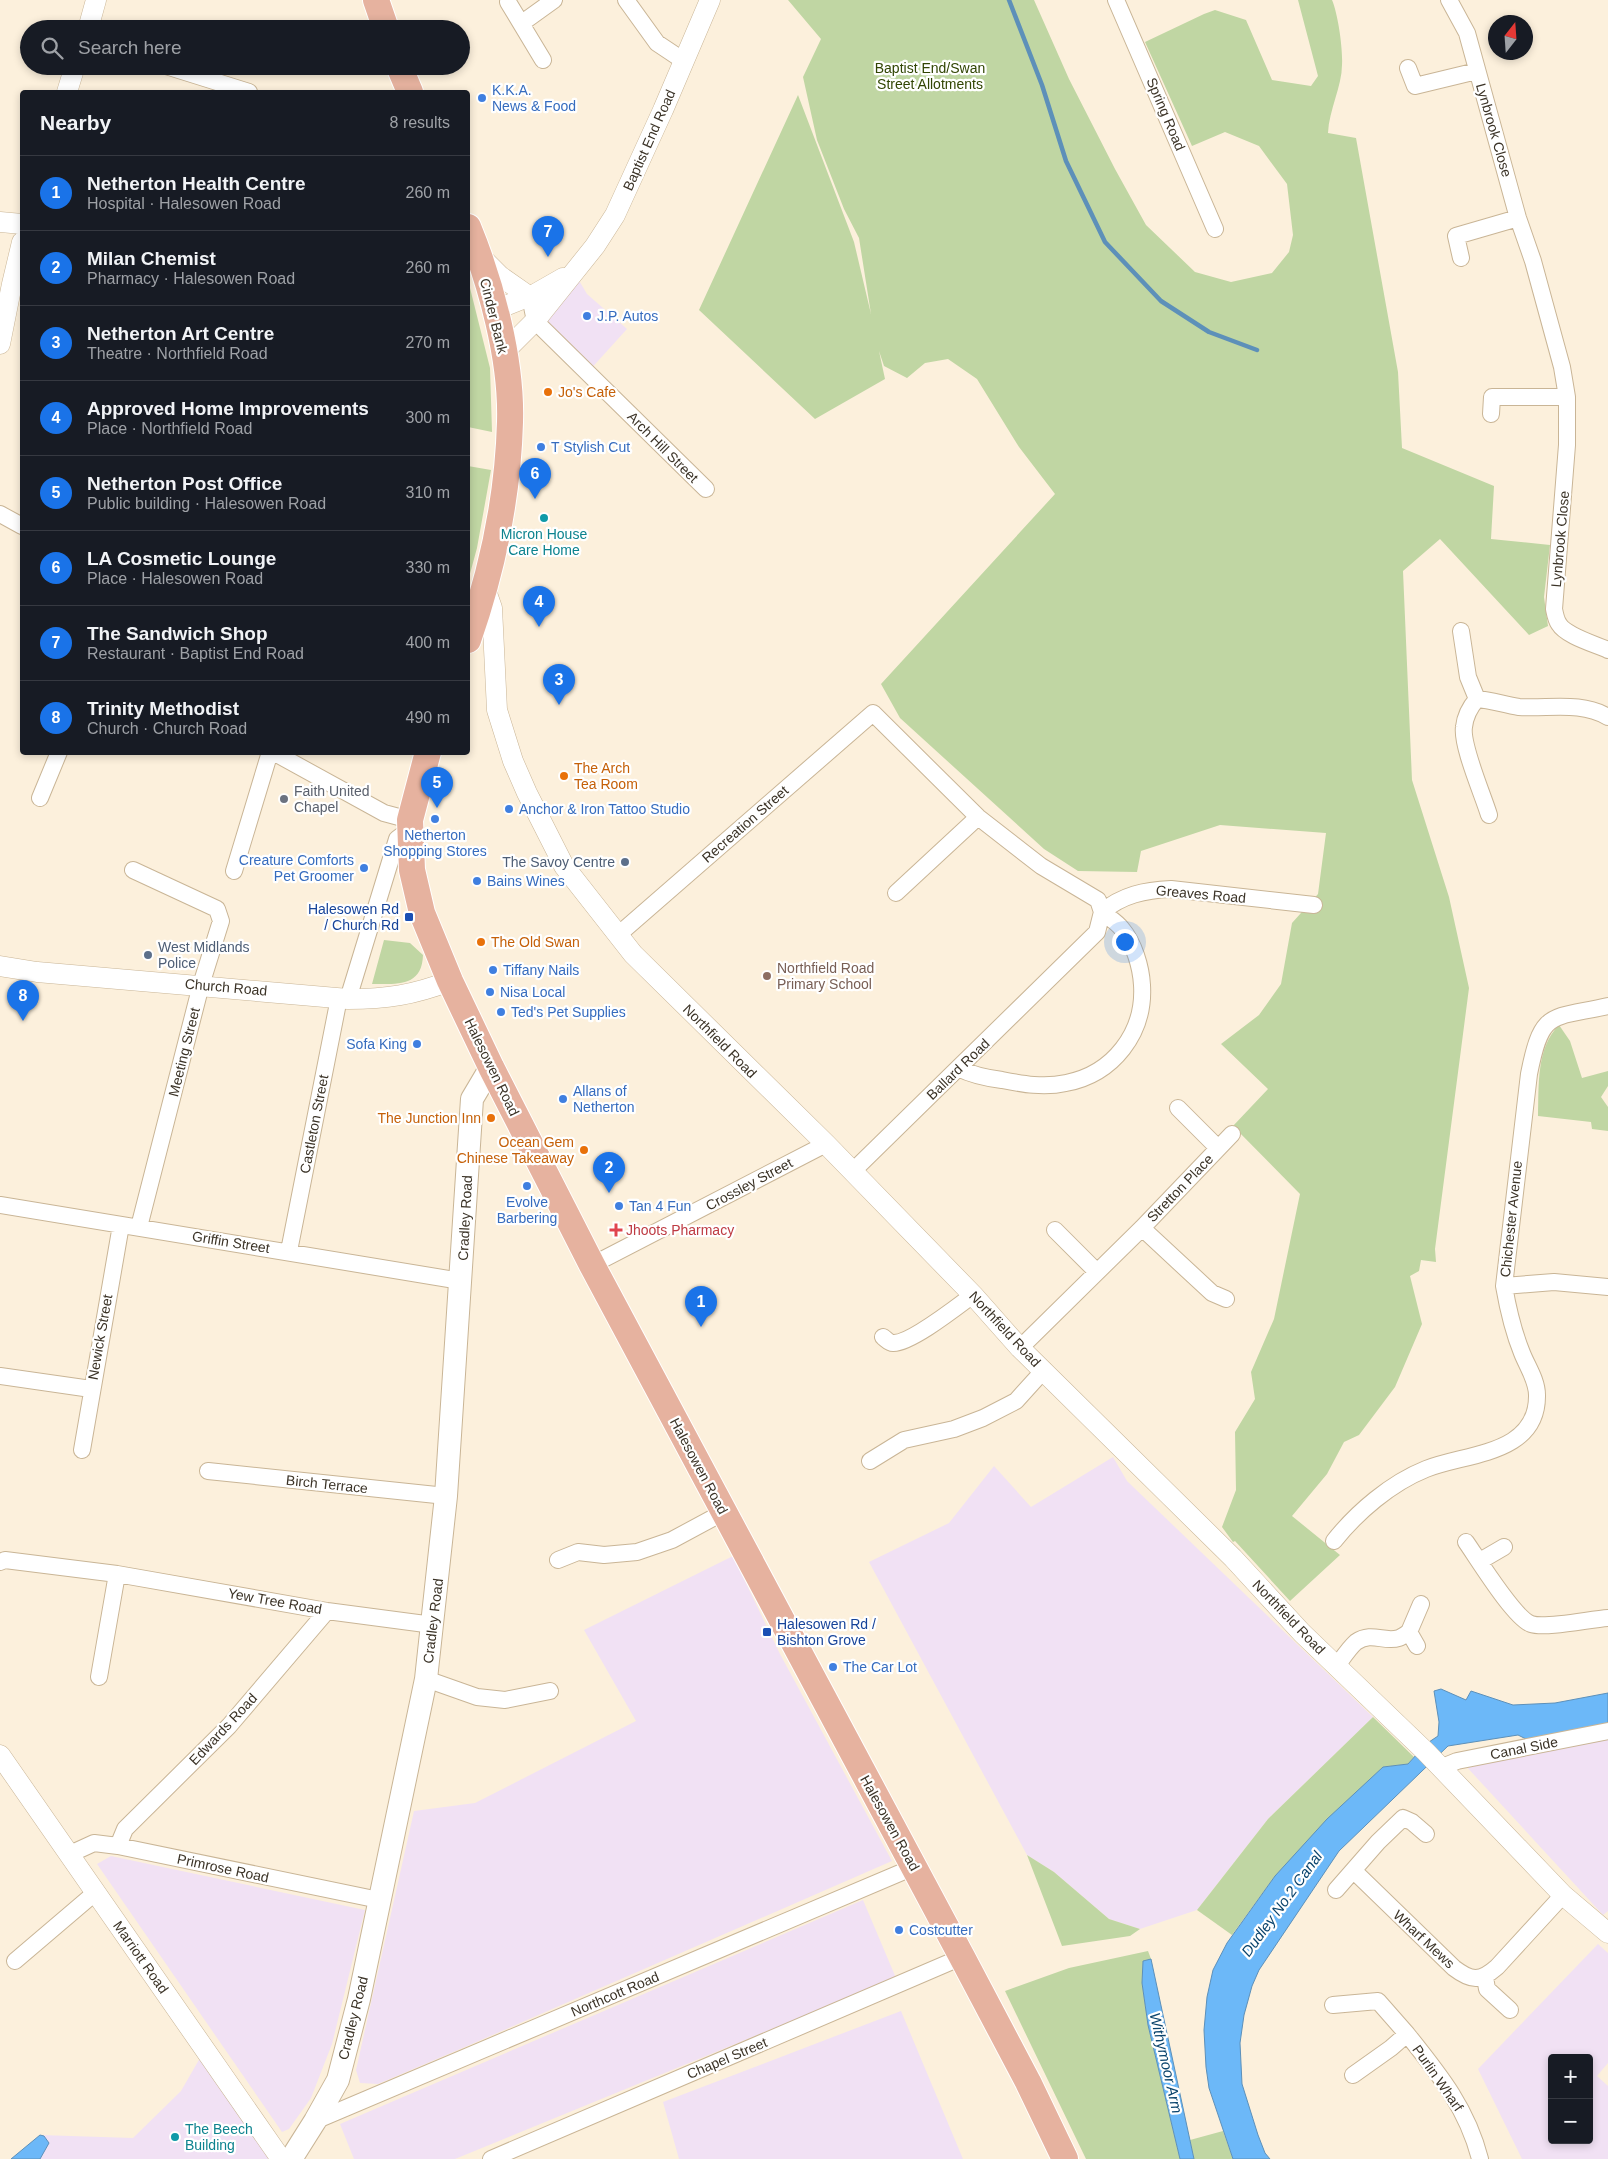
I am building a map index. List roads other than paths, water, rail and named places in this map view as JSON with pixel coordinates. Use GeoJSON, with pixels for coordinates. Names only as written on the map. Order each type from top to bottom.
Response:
{"type":"FeatureCollection","features":[{"type":"Feature","properties":{"kind":"main road"},"geometry":{"type":"LineString","coordinates":[[376,0],[383,20]]}},
{"type":"Feature","properties":{"kind":"main road"},"geometry":{"type":"LineString","coordinates":[[403,75],[409,90]]}},
{"type":"Feature","properties":{"kind":"main road","name":"Cinder Bank"},"geometry":{"type":"LineString","coordinates":[[472,242],[495,310],[504,352],[510,421],[505,479],[477,602]]}},
{"type":"Feature","properties":{"kind":"main road"},"geometry":{"type":"LineString","coordinates":[[470,632],[477,602]]}},
{"type":"Feature","properties":{"kind":"main road","name":"Halesowen Road"},"geometry":{"type":"LineString","coordinates":[[427,755],[409,825],[412,870],[422,913],[450,981],[491,1067],[592,1265],[962,1957],[1028,2082],[1065,2159]]}},
{"type":"Feature","properties":{"kind":"main road","name":"Cradley Road"},"geometry":{"type":"LineString","coordinates":[[291,2159],[338,2080],[359,1999],[426,1679],[446,1496],[472,1099],[491,1067]]}},
{"type":"Feature","properties":{"kind":"street"},"geometry":{"type":"LineString","coordinates":[[90,20],[96,0]]}},
{"type":"Feature","properties":{"kind":"street"},"geometry":{"type":"LineString","coordinates":[[522,23],[554,0]]}},
{"type":"Feature","properties":{"kind":"street"},"geometry":{"type":"LineString","coordinates":[[626,0],[657,43],[684,61]]}},
{"type":"Feature","properties":{"kind":"street","name":"Baptist End Road"},"geometry":{"type":"LineString","coordinates":[[504,352],[535,321],[595,246],[615,215],[710,0]]}},
{"type":"Feature","properties":{"kind":"street","name":"Spring Road"},"geometry":{"type":"LineString","coordinates":[[1116,0],[1215,229]]}},
{"type":"Feature","properties":{"kind":"street","name":"Lynbrook Close"},"geometry":{"type":"LineString","coordinates":[[1449,0],[1467,33],[1518,218],[1536,271],[1562,367],[1567,397],[1567,445],[1554,609],[1560,626],[1574,636],[1608,650]]}},
{"type":"Feature","properties":{"kind":"street"},"geometry":{"type":"LineString","coordinates":[[508,2],[544,60]]}},
{"type":"Feature","properties":{"kind":"street","name":"Lynbrook Close"},"geometry":{"type":"LineString","coordinates":[[1408,68],[1415,86],[1477,71]]}},
{"type":"Feature","properties":{"kind":"street"},"geometry":{"type":"LineString","coordinates":[[67,90],[72,75]]}},
{"type":"Feature","properties":{"kind":"street"},"geometry":{"type":"LineString","coordinates":[[195,75],[243,90]]}},
{"type":"Feature","properties":{"kind":"street"},"geometry":{"type":"LineString","coordinates":[[1461,258],[1456,236],[1518,218]]}},
{"type":"Feature","properties":{"kind":"street"},"geometry":{"type":"LineString","coordinates":[[0,222],[20,224]]}},
{"type":"Feature","properties":{"kind":"street"},"geometry":{"type":"LineString","coordinates":[[472,242],[500,276],[530,297],[535,321]]}},
{"type":"Feature","properties":{"kind":"street"},"geometry":{"type":"LineString","coordinates":[[0,344],[20,250]]}},
{"type":"Feature","properties":{"kind":"street","name":"Baptist End Road"},"geometry":{"type":"LineString","coordinates":[[495,310],[530,297],[574,272]]}},
{"type":"Feature","properties":{"kind":"street","name":"Arch Hill Street"},"geometry":{"type":"LineString","coordinates":[[535,321],[706,489]]}},
{"type":"Feature","properties":{"kind":"street"},"geometry":{"type":"LineString","coordinates":[[1491,414],[1492,397],[1567,397]]}},
{"type":"Feature","properties":{"kind":"street"},"geometry":{"type":"LineString","coordinates":[[0,514],[20,525]]}},
{"type":"Feature","properties":{"kind":"street","name":"Northfield Road"},"geometry":{"type":"LineString","coordinates":[[477,602],[492,608],[497,710],[506,743],[527,793],[564,866],[633,954],[826,1144],[973,1295],[1020,1348],[1233,1558],[1302,1633],[1409,1736],[1563,1895],[1608,1933]]}},
{"type":"Feature","properties":{"kind":"street"},"geometry":{"type":"LineString","coordinates":[[1461,631],[1468,677],[1477,699]]}},
{"type":"Feature","properties":{"kind":"street"},"geometry":{"type":"LineString","coordinates":[[470,646],[486,653],[494,666]]}},
{"type":"Feature","properties":{"kind":"street"},"geometry":{"type":"LineString","coordinates":[[1477,699],[1517,706],[1572,706],[1601,712],[1608,716]]}},
{"type":"Feature","properties":{"kind":"street"},"geometry":{"type":"LineString","coordinates":[[1477,699],[1470,706],[1463,729],[1468,753],[1489,815]]}},
{"type":"Feature","properties":{"kind":"street","name":"Recreation Street"},"geometry":{"type":"LineString","coordinates":[[618,936],[873,713],[978,816]]}},
{"type":"Feature","properties":{"kind":"street"},"geometry":{"type":"LineString","coordinates":[[40,798],[58,755]]}},
{"type":"Feature","properties":{"kind":"street"},"geometry":{"type":"LineString","coordinates":[[234,871],[271,755]]}},
{"type":"Feature","properties":{"kind":"street"},"geometry":{"type":"LineString","coordinates":[[278,755],[409,825]]}},
{"type":"Feature","properties":{"kind":"street"},"geometry":{"type":"LineString","coordinates":[[896,893],[978,816],[1041,866],[1098,900],[1102,912],[1122,929],[1138,961],[1143,996],[1136,1028],[1117,1057],[1082,1078],[1067,1083],[1050,1085],[1022,1084],[988,1078],[958,1068]]}},
{"type":"Feature","properties":{"kind":"street","name":"Castleton Street"},"geometry":{"type":"LineString","coordinates":[[289,1251],[343,998],[397,839],[409,825]]}},
{"type":"Feature","properties":{"kind":"street","name":"Meeting Street"},"geometry":{"type":"LineString","coordinates":[[133,870],[217,909],[221,921],[201,985],[139,1227]]}},
{"type":"Feature","properties":{"kind":"street","name":"Greaves Road"},"geometry":{"type":"LineString","coordinates":[[1102,912],[1114,901],[1148,890],[1171,889],[1314,905]]}},
{"type":"Feature","properties":{"kind":"street","name":"Ballard Road"},"geometry":{"type":"LineString","coordinates":[[852,1172],[1097,932],[1102,912]]}},
{"type":"Feature","properties":{"kind":"street","name":"Church Road"},"geometry":{"type":"LineString","coordinates":[[0,966],[37,972],[343,998],[384,999],[422,992],[450,981]]}},
{"type":"Feature","properties":{"kind":"street","name":"Chichester Avenue"},"geometry":{"type":"LineString","coordinates":[[1334,1541],[1357,1516],[1397,1485],[1426,1469],[1508,1445],[1522,1434],[1530,1422],[1536,1407],[1536,1386],[1521,1351],[1511,1320],[1504,1286],[1527,1083],[1535,1043],[1543,1026],[1556,1017],[1608,1006]]}},
{"type":"Feature","properties":{"kind":"street","name":"Stretton Place"},"geometry":{"type":"LineString","coordinates":[[1178,1108],[1218,1148]]}},
{"type":"Feature","properties":{"kind":"street","name":"Stretton Place"},"geometry":{"type":"LineString","coordinates":[[1020,1348],[1142,1228],[1232,1134]]}},
{"type":"Feature","properties":{"kind":"street","name":"Crossley Street"},"geometry":{"type":"LineString","coordinates":[[592,1265],[826,1144]]}},
{"type":"Feature","properties":{"kind":"street","name":"Griffin Street"},"geometry":{"type":"LineString","coordinates":[[0,1205],[289,1251],[461,1281]]}},
{"type":"Feature","properties":{"kind":"street","name":"Newick Street"},"geometry":{"type":"LineString","coordinates":[[82,1450],[91,1389],[121,1225]]}},
{"type":"Feature","properties":{"kind":"street","name":"Stretton Place"},"geometry":{"type":"LineString","coordinates":[[1142,1228],[1212,1293],[1226,1299]]}},
{"type":"Feature","properties":{"kind":"street"},"geometry":{"type":"LineString","coordinates":[[1055,1230],[1097,1272]]}},
{"type":"Feature","properties":{"kind":"street"},"geometry":{"type":"LineString","coordinates":[[1504,1286],[1554,1282],[1608,1287]]}},
{"type":"Feature","properties":{"kind":"street"},"geometry":{"type":"LineString","coordinates":[[883,1338],[891,1343],[901,1342],[923,1331],[973,1295]]}},
{"type":"Feature","properties":{"kind":"street"},"geometry":{"type":"LineString","coordinates":[[870,1461],[904,1440],[954,1429],[983,1418],[1016,1401],[1044,1370]]}},
{"type":"Feature","properties":{"kind":"street"},"geometry":{"type":"LineString","coordinates":[[0,1376],[91,1389]]}},
{"type":"Feature","properties":{"kind":"street","name":"Birch Terrace"},"geometry":{"type":"LineString","coordinates":[[208,1471],[446,1496]]}},
{"type":"Feature","properties":{"kind":"street"},"geometry":{"type":"LineString","coordinates":[[558,1560],[578,1552],[604,1556],[637,1552],[672,1540],[724,1512]]}},
{"type":"Feature","properties":{"kind":"street"},"geometry":{"type":"LineString","coordinates":[[1466,1542],[1518,1614],[1530,1624],[1546,1625],[1608,1618]]}},
{"type":"Feature","properties":{"kind":"street"},"geometry":{"type":"LineString","coordinates":[[1480,1561],[1504,1547]]}},
{"type":"Feature","properties":{"kind":"street","name":"Yew Tree Road"},"geometry":{"type":"LineString","coordinates":[[0,1562],[5,1560],[117,1574],[327,1611],[433,1625]]}},
{"type":"Feature","properties":{"kind":"street"},"geometry":{"type":"LineString","coordinates":[[99,1677],[117,1574]]}},
{"type":"Feature","properties":{"kind":"street"},"geometry":{"type":"LineString","coordinates":[[1336,1667],[1356,1643],[1373,1636],[1389,1639],[1413,1639],[1421,1604]]}},
{"type":"Feature","properties":{"kind":"street","name":"Edwards Road"},"geometry":{"type":"LineString","coordinates":[[118,1846],[125,1829],[229,1726],[327,1611]]}},
{"type":"Feature","properties":{"kind":"street"},"geometry":{"type":"LineString","coordinates":[[426,1679],[477,1697],[505,1700],[550,1691]]}},
{"type":"Feature","properties":{"kind":"street","name":"Canal Side"},"geometry":{"type":"LineString","coordinates":[[1440,1768],[1457,1761],[1608,1731]]}},
{"type":"Feature","properties":{"kind":"street","name":"Marriott Road"},"geometry":{"type":"LineString","coordinates":[[0,1755],[281,2159]]}},
{"type":"Feature","properties":{"kind":"street"},"geometry":{"type":"LineString","coordinates":[[1336,1890],[1378,1842],[1403,1818],[1412,1822],[1426,1834]]}},
{"type":"Feature","properties":{"kind":"street","name":"Primrose Road"},"geometry":{"type":"LineString","coordinates":[[70,1854],[94,1843],[118,1846],[379,1900]]}},
{"type":"Feature","properties":{"kind":"street","name":"Northcott Road"},"geometry":{"type":"LineString","coordinates":[[315,2121],[914,1867]]}},
{"type":"Feature","properties":{"kind":"street","name":"Wharf Mews"},"geometry":{"type":"LineString","coordinates":[[1354,1871],[1454,1968],[1463,1975],[1472,1978],[1485,1976]]}},
{"type":"Feature","properties":{"kind":"street"},"geometry":{"type":"LineString","coordinates":[[15,1961],[96,1892]]}},
{"type":"Feature","properties":{"kind":"street"},"geometry":{"type":"LineString","coordinates":[[1510,2010],[1487,1989],[1485,1976],[1497,1967],[1563,1895]]}},
{"type":"Feature","properties":{"kind":"street","name":"Chapel Street"},"geometry":{"type":"LineString","coordinates":[[491,2159],[962,1957]]}},
{"type":"Feature","properties":{"kind":"street"},"geometry":{"type":"LineString","coordinates":[[1333,2005],[1378,2002],[1406,2034]]}},
{"type":"Feature","properties":{"kind":"street","name":"Purlin Wharf"},"geometry":{"type":"LineString","coordinates":[[1352,2075],[1391,2048],[1406,2034],[1432,2064],[1468,2120],[1475,2136],[1480,2159]]}},
{"type":"Feature","properties":{"kind":"water","name":"Dudley No.2 Canal"},"geometry":{"type":"Polygon","coordinates":[[[1441,1689],[1466,1700],[1471,1691],[1513,1705],[1555,1703],[1608,1693],[1608,1726],[1528,1740],[1518,1735],[1448,1746],[1339,1851],[1259,1970],[1252,1986],[1244,2015],[1240,2043],[1242,2084],[1258,2135],[1265,2153],[1270,2159],[1233,2159],[1209,2088],[1206,2067],[1204,2030],[1207,1997],[1213,1970],[1227,1943],[1275,1876],[1327,1819],[1383,1767],[1408,1764],[1426,1744],[1438,1736],[1439,1722],[1434,1691],[1441,1689]]]}},
{"type":"Feature","properties":{"kind":"water","name":"Withymoor Arm"},"geometry":{"type":"Polygon","coordinates":[[[1151,1959],[1194,2159],[1180,2159],[1148,2025],[1142,1983],[1143,1961],[1151,1959]]]}},
{"type":"Feature","properties":{"kind":"water"},"geometry":{"type":"Polygon","coordinates":[[[40,2135],[44,2136],[49,2143],[40,2159],[11,2159],[40,2135]]]}},
{"type":"Feature","properties":{"kind":"waterway"},"geometry":{"type":"LineString","coordinates":[[1009,0],[1042,85],[1066,161],[1105,242],[1161,301],[1209,332],[1257,350]]}},
{"type":"Feature","properties":{"kind":"place","name":"K.K.A. News & Food"},"geometry":{"type":"Point","coordinates":[482,98]}},
{"type":"Feature","properties":{"kind":"place","name":"The Sandwich Shop"},"geometry":{"type":"Point","coordinates":[548,257]}},
{"type":"Feature","properties":{"kind":"place","name":"J.P. Autos"},"geometry":{"type":"Point","coordinates":[587,316]}},
{"type":"Feature","properties":{"kind":"place","name":"Jo's Cafe"},"geometry":{"type":"Point","coordinates":[548,392]}},
{"type":"Feature","properties":{"kind":"place","name":"T Stylish Cut"},"geometry":{"type":"Point","coordinates":[541,447]}},
{"type":"Feature","properties":{"kind":"place","name":"LA Cosmetic Lounge"},"geometry":{"type":"Point","coordinates":[535,499]}},
{"type":"Feature","properties":{"kind":"place","name":"Micron House Care Home"},"geometry":{"type":"Point","coordinates":[544,518]}},
{"type":"Feature","properties":{"kind":"place","name":"Approved Home Improvements"},"geometry":{"type":"Point","coordinates":[539,627]}},
{"type":"Feature","properties":{"kind":"place","name":"Netherton Art Centre"},"geometry":{"type":"Point","coordinates":[559,705]}},
{"type":"Feature","properties":{"kind":"place","name":"The Arch Tea Room"},"geometry":{"type":"Point","coordinates":[564,776]}},
{"type":"Feature","properties":{"kind":"place","name":"Faith United Chapel"},"geometry":{"type":"Point","coordinates":[284,799]}},
{"type":"Feature","properties":{"kind":"place","name":"Netherton Post Office"},"geometry":{"type":"Point","coordinates":[437,808]}},
{"type":"Feature","properties":{"kind":"place","name":"Anchor & Iron Tattoo Studio"},"geometry":{"type":"Point","coordinates":[509,809]}},
{"type":"Feature","properties":{"kind":"place","name":"Netherton Shopping Stores"},"geometry":{"type":"Point","coordinates":[435,819]}},
{"type":"Feature","properties":{"kind":"place","name":"The Savoy Centre"},"geometry":{"type":"Point","coordinates":[625,862]}},
{"type":"Feature","properties":{"kind":"place","name":"Creature Comforts Pet Groomer"},"geometry":{"type":"Point","coordinates":[364,868]}},
{"type":"Feature","properties":{"kind":"place","name":"Bains Wines"},"geometry":{"type":"Point","coordinates":[477,881]}},
{"type":"Feature","properties":{"kind":"place","name":"Halesowen Rd / Church Rd"},"geometry":{"type":"Point","coordinates":[409,917]}},
{"type":"Feature","properties":{"kind":"place","name":"The Old Swan"},"geometry":{"type":"Point","coordinates":[481,942]}},
{"type":"Feature","properties":{"kind":"place","name":"West Midlands Police"},"geometry":{"type":"Point","coordinates":[148,955]}},
{"type":"Feature","properties":{"kind":"place","name":"Tiffany Nails"},"geometry":{"type":"Point","coordinates":[493,970]}},
{"type":"Feature","properties":{"kind":"place","name":"Northfield Road Primary School"},"geometry":{"type":"Point","coordinates":[767,976]}},
{"type":"Feature","properties":{"kind":"place","name":"Nisa Local"},"geometry":{"type":"Point","coordinates":[490,992]}},
{"type":"Feature","properties":{"kind":"place","name":"Ted's Pet Supplies"},"geometry":{"type":"Point","coordinates":[501,1012]}},
{"type":"Feature","properties":{"kind":"place","name":"Trinity Methodist"},"geometry":{"type":"Point","coordinates":[23,1021]}},
{"type":"Feature","properties":{"kind":"place","name":"Sofa King"},"geometry":{"type":"Point","coordinates":[417,1044]}},
{"type":"Feature","properties":{"kind":"place","name":"Allans of Netherton"},"geometry":{"type":"Point","coordinates":[563,1099]}},
{"type":"Feature","properties":{"kind":"place","name":"The Junction Inn"},"geometry":{"type":"Point","coordinates":[491,1118]}},
{"type":"Feature","properties":{"kind":"place","name":"Ocean Gem Chinese Takeaway"},"geometry":{"type":"Point","coordinates":[584,1150]}},
{"type":"Feature","properties":{"kind":"place","name":"Evolve Barbering"},"geometry":{"type":"Point","coordinates":[527,1186]}},
{"type":"Feature","properties":{"kind":"place","name":"Milan Chemist"},"geometry":{"type":"Point","coordinates":[609,1193]}},
{"type":"Feature","properties":{"kind":"place","name":"Tan 4 Fun"},"geometry":{"type":"Point","coordinates":[619,1206]}},
{"type":"Feature","properties":{"kind":"place","name":"Jhoots Pharmacy"},"geometry":{"type":"Point","coordinates":[616,1230]}},
{"type":"Feature","properties":{"kind":"place","name":"Netherton Health Centre"},"geometry":{"type":"Point","coordinates":[701,1327]}},
{"type":"Feature","properties":{"kind":"place","name":"Halesowen Rd / Bishton Grove"},"geometry":{"type":"Point","coordinates":[767,1632]}},
{"type":"Feature","properties":{"kind":"place","name":"The Car Lot"},"geometry":{"type":"Point","coordinates":[833,1667]}},
{"type":"Feature","properties":{"kind":"place","name":"Costcutter"},"geometry":{"type":"Point","coordinates":[899,1930]}},
{"type":"Feature","properties":{"kind":"place","name":"The Beech Building"},"geometry":{"type":"Point","coordinates":[175,2137]}},
{"type":"Feature","properties":{"kind":"park label","name":"Baptist End/Swan Street Allotments"},"geometry":{"type":"Point","coordinates":[930,76]}}]}
